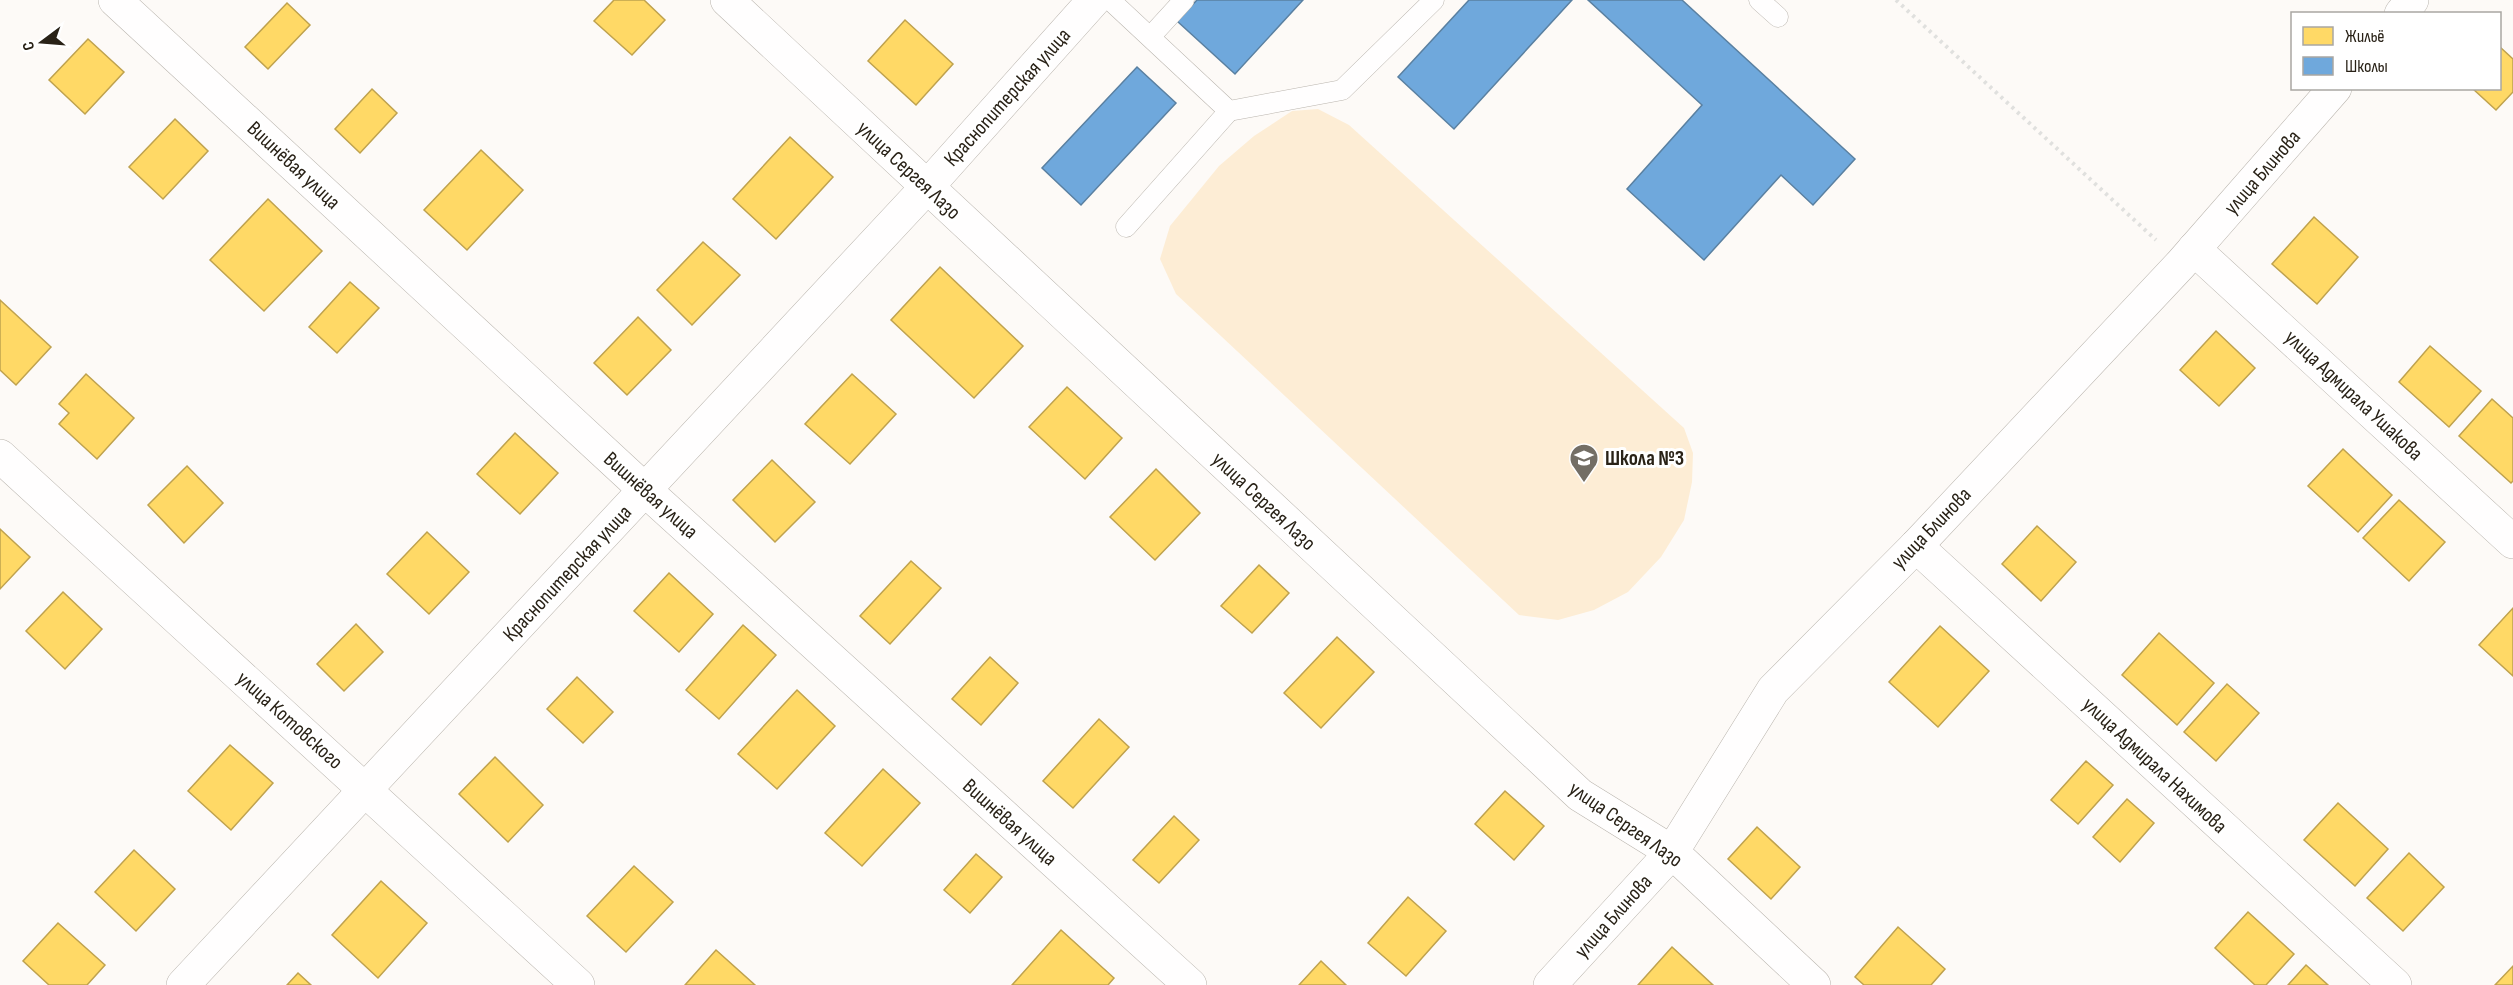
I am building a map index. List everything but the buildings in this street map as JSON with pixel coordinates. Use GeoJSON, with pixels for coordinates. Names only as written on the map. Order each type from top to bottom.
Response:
{"type":"FeatureCollection","features":[{"type":"Feature","properties":{"kind":"street","name":"Вишнёвая улица"},"geometry":{"type":"LineString","coordinates":[[115,0],[645,490],[1190,985]]}},
{"type":"Feature","properties":{"kind":"street","name":"улица Сергея Лазо"},"geometry":{"type":"LineString","coordinates":[[727,0],[1580,795],[1672,852],[1814,985]]}},
{"type":"Feature","properties":{"kind":"street","name":"Краснопитерская улица"},"geometry":{"type":"LineString","coordinates":[[183,985],[927,187],[1094,0]]}},
{"type":"Feature","properties":{"kind":"street"},"geometry":{"type":"LineString","coordinates":[[2403,12],[2412,0]]}},
{"type":"Feature","properties":{"kind":"street","name":"улица Блинова"},"geometry":{"type":"LineString","coordinates":[[1550,985],[1672,852],[1773,690],[1916,546],[2188,256],[2333,90]]}},
{"type":"Feature","properties":{"kind":"street","name":"улица Адмирала Ушакова"},"geometry":{"type":"LineString","coordinates":[[2188,256],[2513,542]]}},
{"type":"Feature","properties":{"kind":"street","name":"улица Котовского"},"geometry":{"type":"LineString","coordinates":[[0,456],[578,985]]}},
{"type":"Feature","properties":{"kind":"street","name":"улица Адмирала Нахимова"},"geometry":{"type":"LineString","coordinates":[[1916,546],[2395,985]]}},
{"type":"Feature","properties":{"kind":"lane"},"geometry":{"type":"LineString","coordinates":[[1110,0],[1230,111]]}},
{"type":"Feature","properties":{"kind":"lane"},"geometry":{"type":"LineString","coordinates":[[1151,36],[1184,0]]}},
{"type":"Feature","properties":{"kind":"lane"},"geometry":{"type":"LineString","coordinates":[[1126,227],[1230,111],[1342,90],[1434,0]]}},
{"type":"Feature","properties":{"kind":"lane"},"geometry":{"type":"LineString","coordinates":[[1759,0],[1778,17]]}},
{"type":"Feature","properties":{"kind":"path"},"geometry":{"type":"LineString","coordinates":[[1896,0],[2188,256]]}},
{"type":"Feature","properties":{"kind":"shaded area"},"geometry":{"type":"Polygon","coordinates":[[[1318,109],[1349,125],[1684,428],[1693,453],[1692,482],[1684,520],[1661,557],[1628,592],[1594,610],[1558,620],[1519,615],[1176,294],[1160,259],[1170,226],[1219,166],[1254,136],[1292,111],[1318,109]]]}},
{"type":"Feature","properties":{"kind":"place","name":"Школа №3"},"geometry":{"type":"Point","coordinates":[1584,484]}}]}
